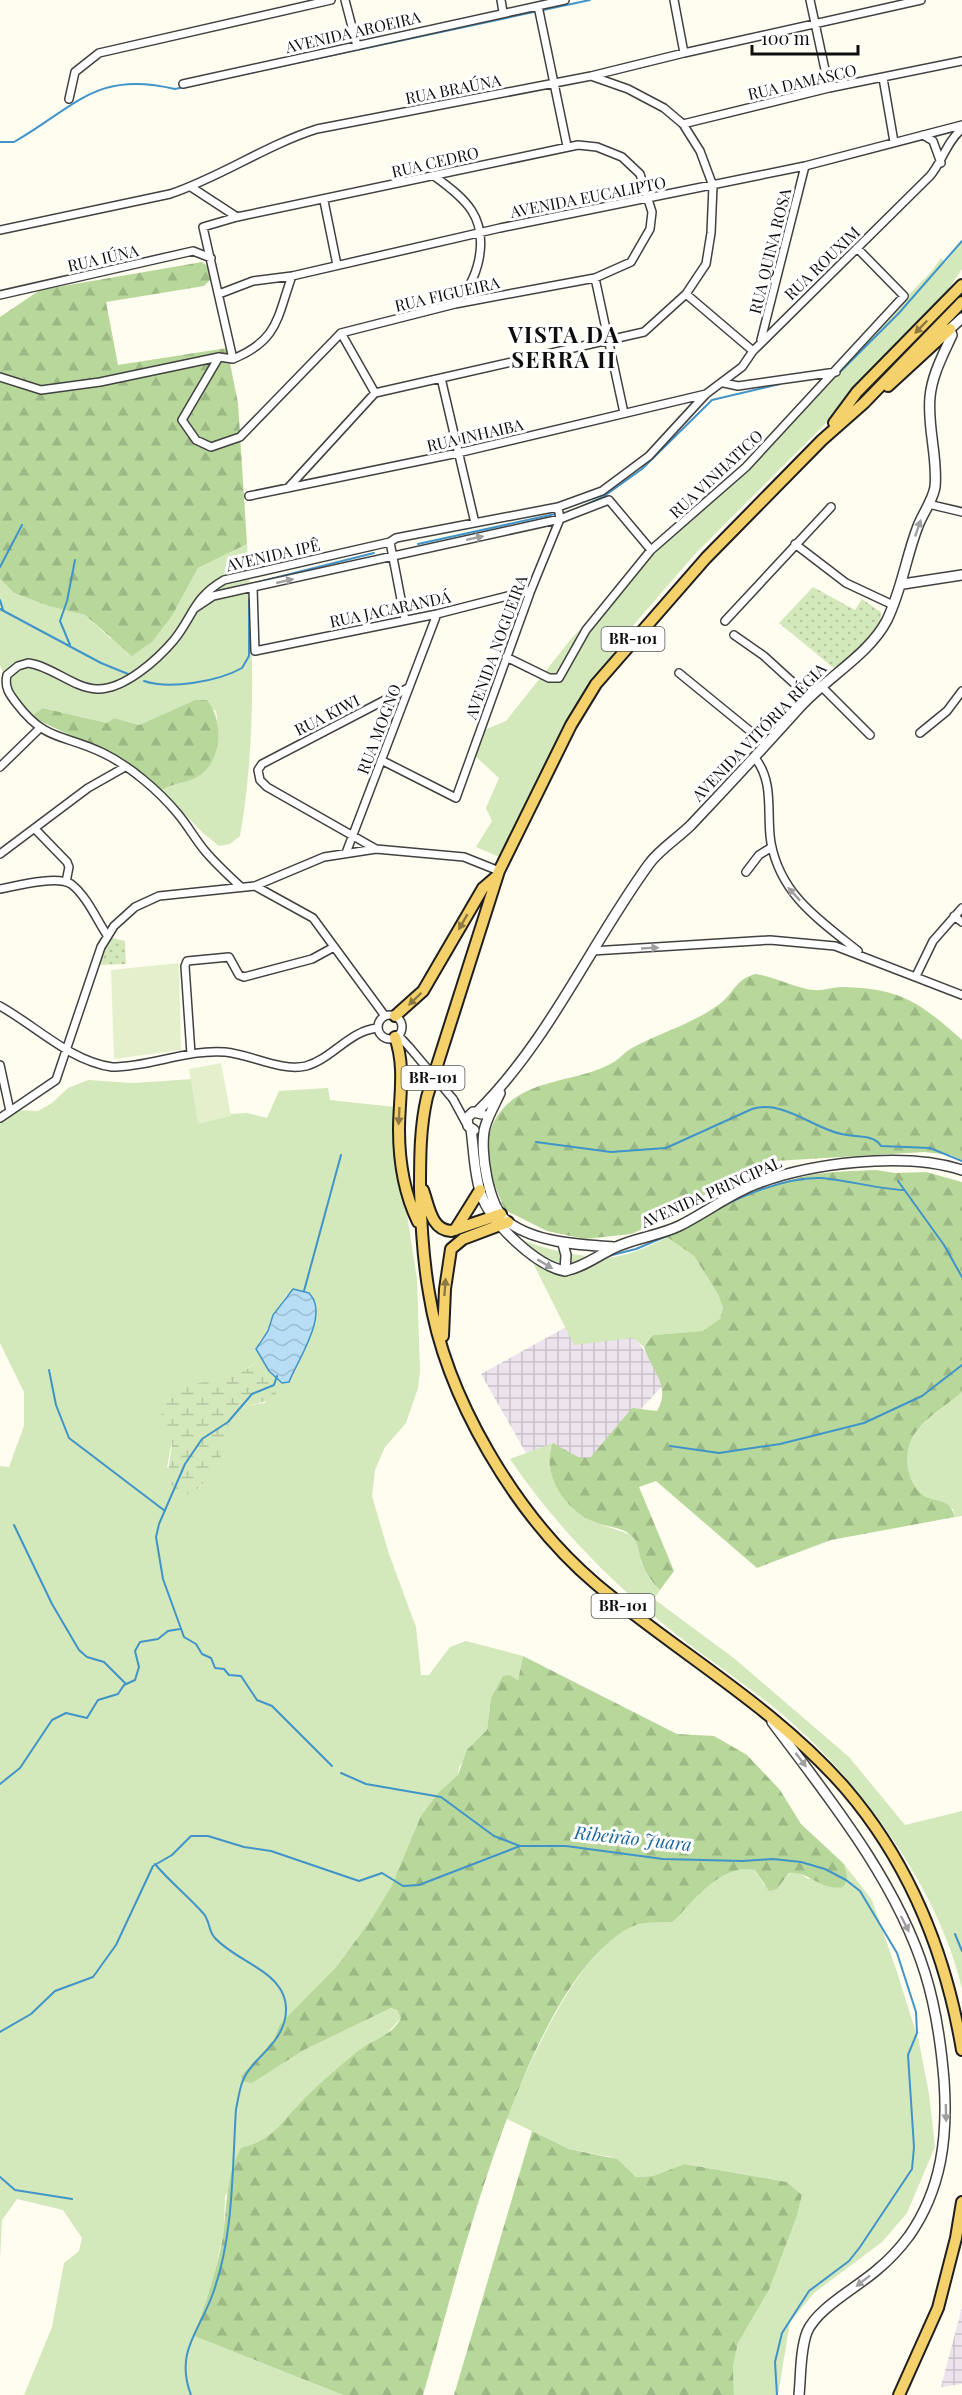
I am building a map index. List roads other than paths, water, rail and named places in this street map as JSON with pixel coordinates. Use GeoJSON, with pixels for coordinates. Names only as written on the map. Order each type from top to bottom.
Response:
{"type":"FeatureCollection","features":[{"type":"Feature","properties":{"kind":"main road","name":"BR-101"},"geometry":{"type":"LineString","coordinates":[[822,440],[857,392],[962,285]]}},
{"type":"Feature","properties":{"kind":"main road","name":"BR-101"},"geometry":{"type":"LineString","coordinates":[[962,302],[864,403],[822,440],[706,558],[596,684],[571,725],[498,873],[427,1097],[421,1134],[420,1181],[422,1229],[429,1293],[443,1346],[470,1413],[496,1463],[526,1509],[562,1552],[639,1620],[765,1713],[823,1764],[847,1790],[915,1893],[944,1968],[962,2050]]}},
{"type":"Feature","properties":{"kind":"main road"},"geometry":{"type":"LineString","coordinates":[[864,403],[895,381],[950,329]]}},
{"type":"Feature","properties":{"kind":"main road"},"geometry":{"type":"LineString","coordinates":[[390,1016],[423,991],[483,888],[498,873]]}},
{"type":"Feature","properties":{"kind":"main road"},"geometry":{"type":"LineString","coordinates":[[397,1036],[402,1055],[400,1149],[408,1194],[422,1229]]}},
{"type":"Feature","properties":{"kind":"main road"},"geometry":{"type":"LineString","coordinates":[[420,1181],[439,1228],[444,1231],[501,1220]]}},
{"type":"Feature","properties":{"kind":"main road"},"geometry":{"type":"LineString","coordinates":[[455,1230],[480,1190]]}},
{"type":"Feature","properties":{"kind":"main road"},"geometry":{"type":"LineString","coordinates":[[443,1346],[445,1289],[451,1249],[463,1239],[501,1220]]}},
{"type":"Feature","properties":{"kind":"main road"},"geometry":{"type":"LineString","coordinates":[[899,2395],[938,2308],[959,2234],[962,2202]]}},
{"type":"Feature","properties":{"kind":"street"},"geometry":{"type":"LineString","coordinates":[[69,99],[75,72],[99,53],[331,0]]}},
{"type":"Feature","properties":{"kind":"street"},"geometry":{"type":"LineString","coordinates":[[345,0],[357,46]]}},
{"type":"Feature","properties":{"kind":"street"},"geometry":{"type":"LineString","coordinates":[[501,0],[503,12]]}},
{"type":"Feature","properties":{"kind":"street","name":"AVENIDA AROEIRA"},"geometry":{"type":"LineString","coordinates":[[183,84],[503,12],[539,10],[565,0]]}},
{"type":"Feature","properties":{"kind":"street"},"geometry":{"type":"LineString","coordinates":[[674,0],[684,53]]}},
{"type":"Feature","properties":{"kind":"street"},"geometry":{"type":"LineString","coordinates":[[810,0],[829,88]]}},
{"type":"Feature","properties":{"kind":"street","name":"RUA BRAÚNA"},"geometry":{"type":"LineString","coordinates":[[0,230],[191,187],[296,136],[317,129],[591,76],[921,0]]}},
{"type":"Feature","properties":{"kind":"street"},"geometry":{"type":"LineString","coordinates":[[539,10],[552,84],[567,146]]}},
{"type":"Feature","properties":{"kind":"street","name":"RUA DAMASCO"},"geometry":{"type":"LineString","coordinates":[[683,124],[829,88],[962,61]]}},
{"type":"Feature","properties":{"kind":"street"},"geometry":{"type":"LineString","coordinates":[[288,488],[375,393],[644,332],[686,294],[706,264],[713,186],[700,151],[683,124],[664,108],[628,89],[591,76]]}},
{"type":"Feature","properties":{"kind":"street"},"geometry":{"type":"LineString","coordinates":[[883,78],[894,142]]}},
{"type":"Feature","properties":{"kind":"street","name":"AVENIDA EUCALIPTO"},"geometry":{"type":"LineString","coordinates":[[219,294],[253,281],[292,276],[482,233],[713,186],[962,127]]}},
{"type":"Feature","properties":{"kind":"street","name":"RUA ROUXIM"},"geometry":{"type":"LineString","coordinates":[[724,383],[742,367],[753,351],[941,163],[953,137],[962,127]]}},
{"type":"Feature","properties":{"kind":"street"},"geometry":{"type":"LineString","coordinates":[[923,135],[933,141],[941,163]]}},
{"type":"Feature","properties":{"kind":"street","name":"RUA CEDRO"},"geometry":{"type":"LineString","coordinates":[[211,258],[203,227],[237,217],[324,201],[567,146],[597,147],[622,157],[640,174],[650,199]]}},
{"type":"Feature","properties":{"kind":"street","name":"RUA QUINA ROSA"},"geometry":{"type":"LineString","coordinates":[[761,343],[805,166]]}},
{"type":"Feature","properties":{"kind":"street"},"geometry":{"type":"LineString","coordinates":[[434,176],[465,200],[482,233],[476,271],[468,290],[455,304]]}},
{"type":"Feature","properties":{"kind":"street"},"geometry":{"type":"LineString","coordinates":[[191,187],[237,217]]}},
{"type":"Feature","properties":{"kind":"street","name":"RUA FIGUEIRA"},"geometry":{"type":"LineString","coordinates":[[341,333],[455,304],[595,278],[631,262],[643,245],[650,229],[650,199]]}},
{"type":"Feature","properties":{"kind":"street"},"geometry":{"type":"LineString","coordinates":[[324,201],[337,266]]}},
{"type":"Feature","properties":{"kind":"street","name":"RUA VINHATICO"},"geometry":{"type":"LineString","coordinates":[[506,657],[549,678],[557,679],[586,630],[651,550],[746,467],[904,296],[857,248]]}},
{"type":"Feature","properties":{"kind":"street","name":"RUA IÚNA"},"geometry":{"type":"LineString","coordinates":[[0,295],[193,251],[211,258]]}},
{"type":"Feature","properties":{"kind":"street"},"geometry":{"type":"LineString","coordinates":[[211,258],[233,359]]}},
{"type":"Feature","properties":{"kind":"street"},"geometry":{"type":"LineString","coordinates":[[0,377],[41,390],[100,381],[219,357],[233,359],[250,352],[280,319],[292,276]]}},
{"type":"Feature","properties":{"kind":"street"},"geometry":{"type":"LineString","coordinates":[[595,278],[624,413]]}},
{"type":"Feature","properties":{"kind":"street"},"geometry":{"type":"LineString","coordinates":[[686,294],[753,351]]}},
{"type":"Feature","properties":{"kind":"street"},"geometry":{"type":"LineString","coordinates":[[950,329],[962,318]]}},
{"type":"Feature","properties":{"kind":"street","name":"AVENIDA VITÓRIA RÉGIA"},"geometry":{"type":"LineString","coordinates":[[485,1126],[503,1086],[569,990],[611,918],[652,860],[690,826],[809,697],[863,649],[886,622],[903,584],[918,527],[934,491],[936,474],[930,400],[932,380],[951,335],[950,329]]}},
{"type":"Feature","properties":{"kind":"street"},"geometry":{"type":"LineString","coordinates":[[219,357],[182,420],[196,440],[211,447],[240,437],[341,333],[375,393]]}},
{"type":"Feature","properties":{"kind":"street"},"geometry":{"type":"LineString","coordinates":[[724,383],[738,386],[836,372]]}},
{"type":"Feature","properties":{"kind":"street"},"geometry":{"type":"LineString","coordinates":[[441,378],[475,523]]}},
{"type":"Feature","properties":{"kind":"street","name":"AVENIDA IPÊ"},"geometry":{"type":"LineString","coordinates":[[190,611],[206,590],[234,576],[390,542],[396,538],[558,507],[602,491],[648,456],[706,394],[724,383]]}},
{"type":"Feature","properties":{"kind":"street","name":"RUA INHAIBA"},"geometry":{"type":"LineString","coordinates":[[249,496],[458,453],[706,394]]}},
{"type":"Feature","properties":{"kind":"street","name":"AVENIDA IPÊ"},"geometry":{"type":"LineString","coordinates":[[190,611],[213,596],[560,519],[609,500],[651,550]]}},
{"type":"Feature","properties":{"kind":"street"},"geometry":{"type":"LineString","coordinates":[[569,502],[572,515]]}},
{"type":"Feature","properties":{"kind":"street"},"geometry":{"type":"LineString","coordinates":[[928,504],[962,512]]}},
{"type":"Feature","properties":{"kind":"street"},"geometry":{"type":"LineString","coordinates":[[558,507],[560,519]]}},
{"type":"Feature","properties":{"kind":"street"},"geometry":{"type":"LineString","coordinates":[[725,621],[831,507]]}},
{"type":"Feature","properties":{"kind":"street","name":"AVENIDA NOGUEIRA"},"geometry":{"type":"LineString","coordinates":[[381,760],[456,798],[506,657],[560,519]]}},
{"type":"Feature","properties":{"kind":"street"},"geometry":{"type":"LineString","coordinates":[[390,542],[405,620]]}},
{"type":"Feature","properties":{"kind":"street"},"geometry":{"type":"LineString","coordinates":[[795,544],[846,583],[893,605]]}},
{"type":"Feature","properties":{"kind":"street"},"geometry":{"type":"LineString","coordinates":[[903,584],[962,575]]}},
{"type":"Feature","properties":{"kind":"street","name":"RUA JACARANDÁ"},"geometry":{"type":"LineString","coordinates":[[253,588],[255,651],[437,614],[531,591]]}},
{"type":"Feature","properties":{"kind":"street"},"geometry":{"type":"LineString","coordinates":[[206,590],[213,596]]}},
{"type":"Feature","properties":{"kind":"street"},"geometry":{"type":"LineString","coordinates":[[190,611],[175,639],[162,652],[114,686],[91,688],[28,663],[18,666],[4,677],[6,688],[39,729],[104,753],[172,807],[205,852],[241,887]]}},
{"type":"Feature","properties":{"kind":"street","name":"RUA MOGNO"},"geometry":{"type":"LineString","coordinates":[[346,853],[437,614]]}},
{"type":"Feature","properties":{"kind":"street"},"geometry":{"type":"LineString","coordinates":[[734,635],[764,656],[809,697]]}},
{"type":"Feature","properties":{"kind":"street"},"geometry":{"type":"LineString","coordinates":[[679,673],[766,744]]}},
{"type":"Feature","properties":{"kind":"street"},"geometry":{"type":"LineString","coordinates":[[821,686],[870,735]]}},
{"type":"Feature","properties":{"kind":"street","name":"RUA KIWI"},"geometry":{"type":"LineString","coordinates":[[351,836],[265,786],[260,780],[258,768],[408,688]]}},
{"type":"Feature","properties":{"kind":"street"},"geometry":{"type":"LineString","coordinates":[[920,732],[947,711],[962,691]]}},
{"type":"Feature","properties":{"kind":"street"},"geometry":{"type":"LineString","coordinates":[[0,767],[39,729]]}},
{"type":"Feature","properties":{"kind":"street"},"geometry":{"type":"LineString","coordinates":[[755,758],[768,788],[772,847],[779,872],[790,892],[864,956]]}},
{"type":"Feature","properties":{"kind":"street"},"geometry":{"type":"LineString","coordinates":[[0,854],[36,830],[88,788],[124,767]]}},
{"type":"Feature","properties":{"kind":"street"},"geometry":{"type":"LineString","coordinates":[[36,830],[67,862],[69,867],[66,882]]}},
{"type":"Feature","properties":{"kind":"street"},"geometry":{"type":"LineString","coordinates":[[351,836],[376,849]]}},
{"type":"Feature","properties":{"kind":"street"},"geometry":{"type":"LineString","coordinates":[[746,872],[759,855],[772,847]]}},
{"type":"Feature","properties":{"kind":"street"},"geometry":{"type":"LineString","coordinates":[[0,1118],[51,1085],[59,1075],[107,935],[135,907],[159,896],[255,886],[324,857],[376,849],[464,857],[498,873]]}},
{"type":"Feature","properties":{"kind":"street"},"geometry":{"type":"LineString","coordinates":[[0,889],[52,881],[66,882],[76,890],[107,935]]}},
{"type":"Feature","properties":{"kind":"street"},"geometry":{"type":"LineString","coordinates":[[255,886],[313,918],[390,1016],[401,1023],[397,1036]]}},
{"type":"Feature","properties":{"kind":"street"},"geometry":{"type":"LineString","coordinates":[[916,976],[933,941],[962,908]]}},
{"type":"Feature","properties":{"kind":"street"},"geometry":{"type":"LineString","coordinates":[[954,916],[962,922]]}},
{"type":"Feature","properties":{"kind":"street"},"geometry":{"type":"LineString","coordinates":[[835,946],[837,934]]}},
{"type":"Feature","properties":{"kind":"street"},"geometry":{"type":"LineString","coordinates":[[592,951],[770,940],[835,946],[962,995]]}},
{"type":"Feature","properties":{"kind":"street"},"geometry":{"type":"LineString","coordinates":[[191,1054],[185,966],[187,961],[229,957],[239,975],[244,977],[312,959],[334,947]]}},
{"type":"Feature","properties":{"kind":"street"},"geometry":{"type":"LineString","coordinates":[[0,1006],[68,1050],[96,1063],[112,1067],[191,1054],[226,1052],[298,1067],[313,1063],[364,1031],[378,1028]]}},
{"type":"Feature","properties":{"kind":"street"},"geometry":{"type":"LineString","coordinates":[[390,1016],[379,1022],[378,1028],[386,1038],[397,1036]]}},
{"type":"Feature","properties":{"kind":"street"},"geometry":{"type":"LineString","coordinates":[[397,1036],[410,1048],[454,1101],[469,1127],[481,1130],[485,1126]]}},
{"type":"Feature","properties":{"kind":"street"},"geometry":{"type":"LineString","coordinates":[[0,1065],[10,1111]]}},
{"type":"Feature","properties":{"kind":"street","name":"AVENIDA VITÓRIA RÉGIA"},"geometry":{"type":"LineString","coordinates":[[475,1112],[503,1086]]}},
{"type":"Feature","properties":{"kind":"street"},"geometry":{"type":"LineString","coordinates":[[454,1101],[484,1116],[485,1174],[501,1220]]}},
{"type":"Feature","properties":{"kind":"street"},"geometry":{"type":"LineString","coordinates":[[475,1112],[467,1118],[480,1190],[501,1220],[540,1261],[565,1271],[566,1255],[563,1244]]}},
{"type":"Feature","properties":{"kind":"street","name":"AVENIDA PRINCIPAL"},"geometry":{"type":"LineString","coordinates":[[565,1271],[593,1261],[615,1247],[666,1231],[748,1188],[795,1170],[855,1163],[921,1161],[962,1170]]}},
{"type":"Feature","properties":{"kind":"street","name":"AVENIDA PRINCIPAL"},"geometry":{"type":"LineString","coordinates":[[501,1220],[563,1244],[615,1247]]}},
{"type":"Feature","properties":{"kind":"street"},"geometry":{"type":"LineString","coordinates":[[765,1713],[844,1818],[892,1898],[911,1935],[926,1976],[940,2039],[946,2112],[942,2158],[928,2205],[908,2237],[894,2254],[814,2321],[804,2343],[799,2395]]}},
{"type":"Feature","properties":{"kind":"water"},"geometry":{"type":"Polygon","coordinates":[[[293,1289],[309,1293],[315,1302],[316,1313],[310,1337],[289,1382],[282,1383],[269,1371],[256,1349],[268,1331],[273,1315],[293,1289]]]}},
{"type":"Feature","properties":{"kind":"waterway"},"geometry":{"type":"LineString","coordinates":[[0,142],[14,142],[72,104],[106,88],[126,84],[148,84],[175,89],[590,0]]}},
{"type":"Feature","properties":{"kind":"waterway"},"geometry":{"type":"LineString","coordinates":[[839,373],[899,313],[962,241]]}},
{"type":"Feature","properties":{"kind":"waterway"},"geometry":{"type":"LineString","coordinates":[[574,510],[603,497],[642,469],[712,400],[780,384]]}},
{"type":"Feature","properties":{"kind":"waterway"},"geometry":{"type":"LineString","coordinates":[[418,544],[555,514]]}},
{"type":"Feature","properties":{"kind":"waterway"},"geometry":{"type":"LineString","coordinates":[[0,567],[22,525]]}},
{"type":"Feature","properties":{"kind":"waterway"},"geometry":{"type":"LineString","coordinates":[[250,584],[374,553]]}},
{"type":"Feature","properties":{"kind":"waterway"},"geometry":{"type":"LineString","coordinates":[[70,645],[60,621],[67,601],[75,560]]}},
{"type":"Feature","properties":{"kind":"waterway"},"geometry":{"type":"LineString","coordinates":[[144,681],[167,685],[194,683],[221,677],[242,668],[249,656],[249,599]]}},
{"type":"Feature","properties":{"kind":"waterway"},"geometry":{"type":"LineString","coordinates":[[0,600],[3,610]]}},
{"type":"Feature","properties":{"kind":"waterway"},"geometry":{"type":"LineString","coordinates":[[0,609],[101,663],[128,674]]}},
{"type":"Feature","properties":{"kind":"waterway"},"geometry":{"type":"LineString","coordinates":[[536,1142],[611,1152],[666,1148],[752,1109],[764,1107],[788,1112],[835,1132],[871,1138],[881,1146],[930,1148],[962,1161]]}},
{"type":"Feature","properties":{"kind":"waterway"},"geometry":{"type":"LineString","coordinates":[[304,1291],[341,1155]]}},
{"type":"Feature","properties":{"kind":"waterway"},"geometry":{"type":"LineString","coordinates":[[715,1210],[780,1183],[808,1178],[831,1179],[904,1190]]}},
{"type":"Feature","properties":{"kind":"waterway"},"geometry":{"type":"LineString","coordinates":[[898,1181],[944,1245],[962,1277]]}},
{"type":"Feature","properties":{"kind":"waterway"},"geometry":{"type":"LineString","coordinates":[[608,1256],[636,1249],[676,1232]]}},
{"type":"Feature","properties":{"kind":"waterway"},"geometry":{"type":"LineString","coordinates":[[670,1446],[719,1453],[780,1444],[864,1423],[922,1396],[962,1365]]}},
{"type":"Feature","properties":{"kind":"waterway"},"geometry":{"type":"LineString","coordinates":[[49,1370],[56,1405],[69,1438],[165,1511]]}},
{"type":"Feature","properties":{"kind":"waterway"},"geometry":{"type":"LineString","coordinates":[[277,1376],[274,1385],[252,1394],[228,1422],[202,1439],[185,1464],[159,1524],[156,1537],[163,1579],[184,1637],[196,1644],[202,1654],[211,1658],[215,1668],[224,1669],[229,1675],[241,1676],[257,1700],[272,1706],[332,1766]]}},
{"type":"Feature","properties":{"kind":"waterway"},"geometry":{"type":"LineString","coordinates":[[14,1525],[52,1604],[79,1650],[87,1657],[104,1662],[126,1684]]}},
{"type":"Feature","properties":{"kind":"waterway","name":"Ribeirão Juara"},"geometry":{"type":"LineString","coordinates":[[0,1784],[20,1768],[52,1720],[66,1713],[87,1718],[98,1700],[118,1694],[124,1685],[135,1680],[139,1667],[135,1651],[140,1642],[158,1639],[168,1631],[180,1629]]}},
{"type":"Feature","properties":{"kind":"waterway","name":"Ribeirão Juara"},"geometry":{"type":"LineString","coordinates":[[341,1773],[366,1784],[441,1797],[494,1836],[520,1846],[566,1846],[663,1859],[743,1861],[773,1859],[801,1862],[825,1869],[846,1880],[860,1891],[897,1953],[916,2012],[917,2033],[908,2055],[914,2147],[912,2169],[849,2261],[809,2291],[782,2333],[775,2362],[777,2395]]}},
{"type":"Feature","properties":{"kind":"waterway"},"geometry":{"type":"LineString","coordinates":[[0,2032],[31,2014],[55,1991],[93,1977],[116,1945],[153,1866],[172,1855],[191,1836],[208,1836],[244,1847],[271,1851],[359,1881],[382,1873],[403,1886],[419,1885],[520,1846]]}},
{"type":"Feature","properties":{"kind":"waterway"},"geometry":{"type":"LineString","coordinates":[[155,1864],[203,1913],[215,1938],[275,1982],[286,2006],[281,2030],[273,2043],[246,2074],[240,2089],[236,2109],[231,2204],[224,2251],[212,2296],[187,2355],[187,2380],[191,2395]]}},
{"type":"Feature","properties":{"kind":"waterway","name":"Ribeirão Juara"},"geometry":{"type":"LineString","coordinates":[[955,1934],[962,1951]]}},
{"type":"Feature","properties":{"kind":"waterway"},"geometry":{"type":"LineString","coordinates":[[0,2177],[15,2190],[72,2199]]}},
{"type":"Feature","properties":{"kind":"district","name":"VISTA DA SERRA II"},"geometry":{"type":"Point","coordinates":[564,348]}}]}
